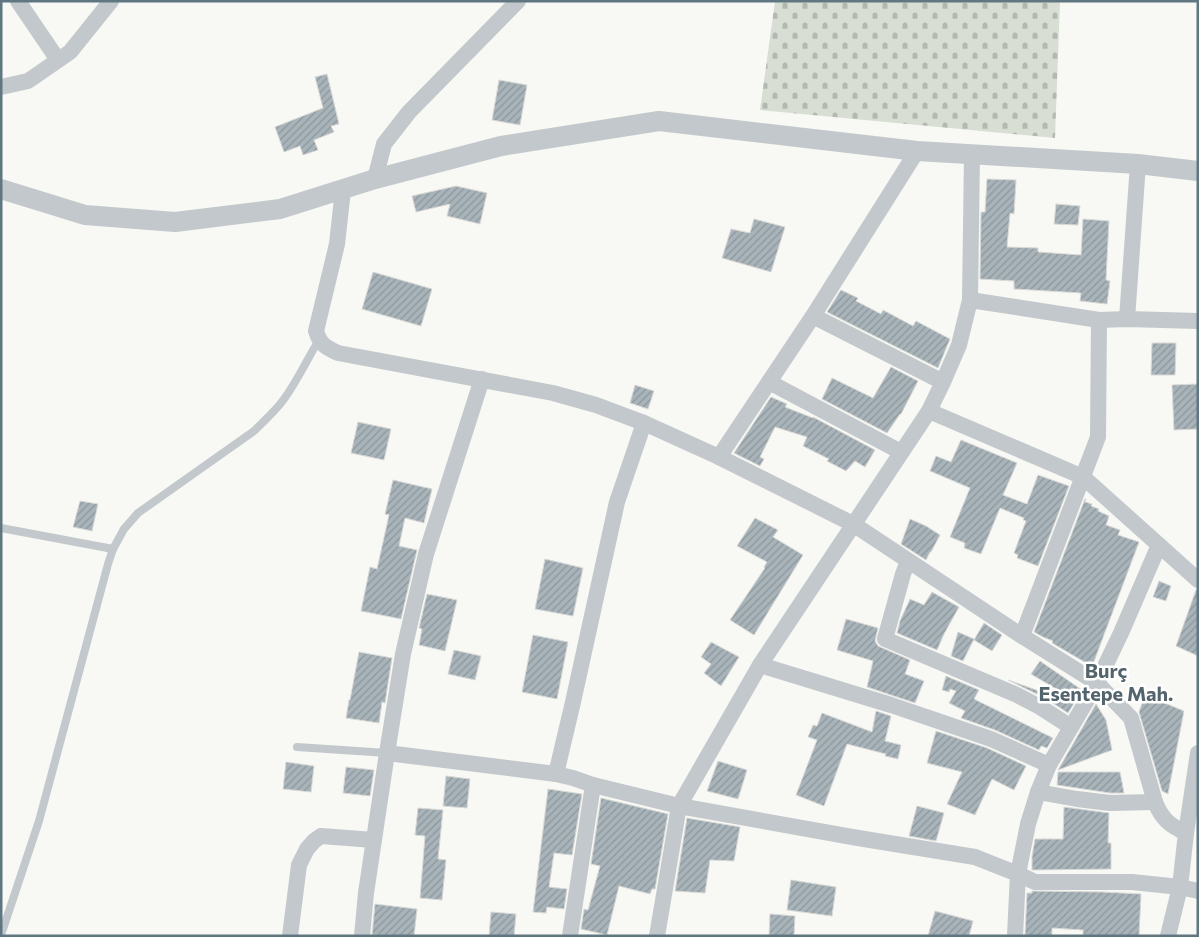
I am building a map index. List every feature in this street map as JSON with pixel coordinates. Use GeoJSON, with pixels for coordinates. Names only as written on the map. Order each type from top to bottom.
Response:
{"type":"FeatureCollection","features":[{"type":"Feature","properties":{"kind":"street"},"geometry":{"type":"LineString","coordinates":[[18,1],[58,60]]}},
{"type":"Feature","properties":{"kind":"street"},"geometry":{"type":"LineString","coordinates":[[1,86],[28,81],[70,52],[111,1]]}},
{"type":"Feature","properties":{"kind":"street"},"geometry":{"type":"LineString","coordinates":[[375,179],[384,144],[409,112],[518,1]]}},
{"type":"Feature","properties":{"kind":"street"},"geometry":{"type":"LineString","coordinates":[[1,189],[85,215],[175,222],[280,210],[375,179],[501,146],[659,121],[917,151],[1138,164],[1198,171]]}},
{"type":"Feature","properties":{"kind":"street"},"geometry":{"type":"LineString","coordinates":[[719,457],[813,316],[917,151]]}},
{"type":"Feature","properties":{"kind":"street"},"geometry":{"type":"LineString","coordinates":[[657,936],[678,806],[760,665],[929,410],[959,345],[970,300],[972,154]]}},
{"type":"Feature","properties":{"kind":"street"},"geometry":{"type":"LineString","coordinates":[[1127,319],[1138,164]]}},
{"type":"Feature","properties":{"kind":"street"},"geometry":{"type":"LineString","coordinates":[[343,190],[337,244],[316,331],[319,340],[327,348],[338,353],[482,379],[553,393],[587,402],[644,423],[719,457],[853,524],[1096,683],[1131,718],[1155,802],[1160,813],[1167,822],[1186,833]]}},
{"type":"Feature","properties":{"kind":"street"},"geometry":{"type":"LineString","coordinates":[[970,300],[1099,320],[1198,321]]}},
{"type":"Feature","properties":{"kind":"street"},"geometry":{"type":"LineString","coordinates":[[813,316],[943,382]]}},
{"type":"Feature","properties":{"kind":"street"},"geometry":{"type":"LineString","coordinates":[[1022,636],[1098,437],[1099,320]]}},
{"type":"Feature","properties":{"kind":"street"},"geometry":{"type":"LineString","coordinates":[[362,936],[366,893],[403,654],[426,554],[482,379]]}},
{"type":"Feature","properties":{"kind":"street"},"geometry":{"type":"LineString","coordinates":[[769,382],[901,452]]}},
{"type":"Feature","properties":{"kind":"street"},"geometry":{"type":"LineString","coordinates":[[929,410],[1083,477],[1198,580]]}},
{"type":"Feature","properties":{"kind":"street"},"geometry":{"type":"LineString","coordinates":[[556,774],[574,702],[617,502],[644,423]]}},
{"type":"Feature","properties":{"kind":"street"},"geometry":{"type":"LineString","coordinates":[[1015,936],[1018,874],[1028,824],[1038,792],[1049,765],[1122,633],[1159,545]]}},
{"type":"Feature","properties":{"kind":"street"},"geometry":{"type":"LineString","coordinates":[[908,561],[885,639],[1017,695],[1040,707],[1070,727]]}},
{"type":"Feature","properties":{"kind":"street"},"geometry":{"type":"LineString","coordinates":[[760,665],[991,738],[1049,765]]}},
{"type":"Feature","properties":{"kind":"street"},"geometry":{"type":"LineString","coordinates":[[1168,936],[1180,887],[1198,753]]}},
{"type":"Feature","properties":{"kind":"street"},"geometry":{"type":"LineString","coordinates":[[387,754],[556,774],[678,806],[975,857],[1034,882],[1132,882],[1180,887],[1198,891]]}},
{"type":"Feature","properties":{"kind":"street"},"geometry":{"type":"LineString","coordinates":[[570,936],[594,785]]}},
{"type":"Feature","properties":{"kind":"street"},"geometry":{"type":"LineString","coordinates":[[1038,792],[1110,803],[1155,802]]}},
{"type":"Feature","properties":{"kind":"street"},"geometry":{"type":"LineString","coordinates":[[290,936],[299,865],[307,848],[322,836],[374,840]]}},
{"type":"Feature","properties":{"kind":"lane"},"geometry":{"type":"LineString","coordinates":[[1,935],[39,821],[113,549],[124,529],[138,513],[254,431],[268,417],[281,403],[294,384],[319,340]]}},
{"type":"Feature","properties":{"kind":"lane"},"geometry":{"type":"LineString","coordinates":[[1,528],[113,549]]}},
{"type":"Feature","properties":{"kind":"lane"},"geometry":{"type":"LineString","coordinates":[[298,747],[387,754]]}},
{"type":"Feature","properties":{"kind":"green space"},"geometry":{"type":"Polygon","coordinates":[[[775,1],[1060,1],[1055,138],[760,110],[775,1]]]}},
{"type":"Feature","properties":{"kind":"building"},"geometry":{"type":"Polygon","coordinates":[[[327,74],[339,124],[331,126],[334,132],[314,140],[318,150],[303,155],[300,146],[284,152],[275,127],[323,108],[315,77],[327,74]]]}},
{"type":"Feature","properties":{"kind":"building"},"geometry":{"type":"Polygon","coordinates":[[[499,80],[527,85],[520,125],[492,120],[499,80]]]}},
{"type":"Feature","properties":{"kind":"building"},"geometry":{"type":"Polygon","coordinates":[[[987,179],[1016,180],[1014,214],[1010,213],[1007,247],[1038,248],[1038,252],[1081,255],[1083,219],[1109,221],[1106,280],[1110,281],[1107,304],[1080,301],[1081,293],[1014,289],[1014,281],[980,279],[981,212],[985,212],[987,179]]]}},
{"type":"Feature","properties":{"kind":"building"},"geometry":{"type":"Polygon","coordinates":[[[456,186],[487,193],[480,224],[447,216],[450,204],[416,212],[412,196],[456,186]]]}},
{"type":"Feature","properties":{"kind":"building"},"geometry":{"type":"Polygon","coordinates":[[[1056,204],[1080,206],[1078,225],[1054,224],[1056,204]]]}},
{"type":"Feature","properties":{"kind":"building"},"geometry":{"type":"Polygon","coordinates":[[[754,219],[785,227],[771,272],[722,258],[731,229],[750,233],[754,219]]]}},
{"type":"Feature","properties":{"kind":"building"},"geometry":{"type":"Polygon","coordinates":[[[373,272],[432,289],[421,326],[362,309],[373,272]]]}},
{"type":"Feature","properties":{"kind":"building"},"geometry":{"type":"Polygon","coordinates":[[[841,290],[858,298],[856,301],[881,314],[883,310],[913,326],[916,321],[950,339],[938,368],[827,312],[841,290]]]}},
{"type":"Feature","properties":{"kind":"building"},"geometry":{"type":"Polygon","coordinates":[[[1152,343],[1176,343],[1175,375],[1151,375],[1152,343]]]}},
{"type":"Feature","properties":{"kind":"building"},"geometry":{"type":"Polygon","coordinates":[[[891,367],[918,381],[901,414],[887,433],[822,399],[832,378],[873,398],[891,367]]]}},
{"type":"Feature","properties":{"kind":"building"},"geometry":{"type":"Polygon","coordinates":[[[1198,384],[1198,429],[1174,430],[1172,385],[1198,384]]]}},
{"type":"Feature","properties":{"kind":"building"},"geometry":{"type":"Polygon","coordinates":[[[635,385],[654,391],[648,409],[630,403],[635,385]]]}},
{"type":"Feature","properties":{"kind":"building"},"geometry":{"type":"Polygon","coordinates":[[[771,397],[787,404],[785,407],[813,417],[875,450],[865,467],[855,461],[846,471],[827,461],[829,459],[803,446],[807,437],[775,427],[760,457],[764,459],[760,466],[734,453],[771,397]]]}},
{"type":"Feature","properties":{"kind":"building"},"geometry":{"type":"Polygon","coordinates":[[[358,422],[391,429],[384,460],[351,453],[358,422]]]}},
{"type":"Feature","properties":{"kind":"building"},"geometry":{"type":"Polygon","coordinates":[[[961,440],[1017,463],[1003,495],[1027,504],[1038,475],[1069,486],[1038,566],[1017,558],[1018,555],[1014,553],[1026,521],[1023,520],[1024,518],[1000,508],[981,554],[964,548],[965,543],[950,537],[970,488],[930,471],[936,456],[951,462],[961,440]]]}},
{"type":"Feature","properties":{"kind":"building"},"geometry":{"type":"Polygon","coordinates":[[[393,480],[432,489],[424,523],[405,518],[399,546],[417,550],[401,619],[361,611],[370,567],[377,569],[389,515],[385,514],[393,480]]]}},
{"type":"Feature","properties":{"kind":"building"},"geometry":{"type":"Polygon","coordinates":[[[1085,499],[1085,502],[1092,504],[1091,506],[1099,509],[1098,511],[1109,516],[1106,525],[1120,530],[1118,535],[1139,542],[1093,664],[1088,664],[1052,643],[1053,641],[1034,632],[1085,499]]]}},
{"type":"Feature","properties":{"kind":"building"},"geometry":{"type":"Polygon","coordinates":[[[80,501],[98,504],[92,531],[73,527],[80,501]]]}},
{"type":"Feature","properties":{"kind":"building"},"geometry":{"type":"Polygon","coordinates":[[[755,518],[778,530],[773,537],[803,555],[754,635],[730,620],[765,568],[767,562],[737,546],[755,518]]]}},
{"type":"Feature","properties":{"kind":"building"},"geometry":{"type":"Polygon","coordinates":[[[910,519],[940,535],[926,560],[901,544],[910,519]]]}},
{"type":"Feature","properties":{"kind":"building"},"geometry":{"type":"Polygon","coordinates":[[[545,559],[583,568],[573,616],[535,609],[545,559]]]}},
{"type":"Feature","properties":{"kind":"building"},"geometry":{"type":"Polygon","coordinates":[[[1159,581],[1171,586],[1166,601],[1153,597],[1159,581]]]}},
{"type":"Feature","properties":{"kind":"building"},"geometry":{"type":"Polygon","coordinates":[[[1196,590],[1198,591],[1198,656],[1176,646],[1196,590]]]}},
{"type":"Feature","properties":{"kind":"building"},"geometry":{"type":"Polygon","coordinates":[[[932,592],[959,607],[937,650],[897,633],[910,599],[924,605],[932,592]]]}},
{"type":"Feature","properties":{"kind":"building"},"geometry":{"type":"Polygon","coordinates":[[[427,594],[457,600],[445,651],[419,645],[422,629],[419,628],[427,594]]]}},
{"type":"Feature","properties":{"kind":"building"},"geometry":{"type":"Polygon","coordinates":[[[846,619],[878,628],[875,641],[878,646],[910,660],[905,674],[924,681],[915,703],[867,687],[873,661],[837,650],[846,619]]]}},
{"type":"Feature","properties":{"kind":"building"},"geometry":{"type":"Polygon","coordinates":[[[984,623],[1002,635],[992,651],[974,640],[984,623]]]}},
{"type":"Feature","properties":{"kind":"building"},"geometry":{"type":"Polygon","coordinates":[[[958,632],[974,639],[963,661],[951,656],[958,632]]]}},
{"type":"Feature","properties":{"kind":"building"},"geometry":{"type":"Polygon","coordinates":[[[533,635],[568,642],[557,699],[522,692],[533,635]]]}},
{"type":"Feature","properties":{"kind":"building"},"geometry":{"type":"Polygon","coordinates":[[[711,642],[739,657],[721,686],[704,673],[711,664],[701,657],[711,642]]]}},
{"type":"Feature","properties":{"kind":"building"},"geometry":{"type":"Polygon","coordinates":[[[454,650],[481,656],[475,680],[448,674],[454,650]]]}},
{"type":"Feature","properties":{"kind":"building"},"geometry":{"type":"Polygon","coordinates":[[[359,652],[392,658],[385,703],[382,702],[379,723],[346,718],[359,652]]]}},
{"type":"Feature","properties":{"kind":"building"},"geometry":{"type":"Polygon","coordinates":[[[1040,661],[1082,690],[1068,713],[1045,698],[1008,680],[1056,697],[1058,690],[1031,674],[1040,661]]]}},
{"type":"Feature","properties":{"kind":"building"},"geometry":{"type":"Polygon","coordinates":[[[946,676],[979,690],[974,699],[1053,738],[1047,748],[1041,746],[1039,750],[995,730],[961,718],[965,711],[949,703],[956,691],[950,689],[949,692],[942,690],[946,676]]]}},
{"type":"Feature","properties":{"kind":"building"},"geometry":{"type":"Polygon","coordinates":[[[1145,695],[1184,711],[1168,794],[1162,791],[1139,712],[1145,695]]]}},
{"type":"Feature","properties":{"kind":"building"},"geometry":{"type":"Polygon","coordinates":[[[1096,704],[1106,720],[1112,750],[1058,770],[1096,704]]]}},
{"type":"Feature","properties":{"kind":"building"},"geometry":{"type":"Polygon","coordinates":[[[876,711],[891,716],[885,741],[901,745],[898,759],[847,744],[824,806],[796,795],[817,740],[808,737],[813,725],[817,726],[822,713],[872,732],[876,711]]]}},
{"type":"Feature","properties":{"kind":"building"},"geometry":{"type":"Polygon","coordinates":[[[936,731],[987,748],[1026,766],[1014,790],[992,779],[975,815],[947,804],[962,772],[927,763],[936,731]]]}},
{"type":"Feature","properties":{"kind":"building"},"geometry":{"type":"Polygon","coordinates":[[[718,761],[747,770],[738,799],[707,791],[718,761]]]}},
{"type":"Feature","properties":{"kind":"building"},"geometry":{"type":"Polygon","coordinates":[[[286,762],[314,766],[311,792],[283,789],[286,762]]]}},
{"type":"Feature","properties":{"kind":"building"},"geometry":{"type":"Polygon","coordinates":[[[346,767],[374,770],[370,796],[343,793],[346,767]]]}},
{"type":"Feature","properties":{"kind":"building"},"geometry":{"type":"Polygon","coordinates":[[[1058,772],[1120,772],[1124,793],[1110,793],[1057,785],[1058,772]]]}},
{"type":"Feature","properties":{"kind":"building"},"geometry":{"type":"Polygon","coordinates":[[[446,776],[470,779],[467,808],[443,806],[446,776]]]}},
{"type":"Feature","properties":{"kind":"building"},"geometry":{"type":"Polygon","coordinates":[[[548,789],[582,794],[572,855],[554,853],[549,887],[567,889],[564,909],[547,907],[546,913],[533,912],[548,789]]]}},
{"type":"Feature","properties":{"kind":"building"},"geometry":{"type":"Polygon","coordinates":[[[601,798],[668,814],[655,889],[652,889],[650,894],[619,886],[607,935],[581,929],[584,909],[588,910],[600,866],[591,864],[601,798]]]}},
{"type":"Feature","properties":{"kind":"building"},"geometry":{"type":"Polygon","coordinates":[[[917,806],[944,813],[936,841],[909,836],[917,806]]]}},
{"type":"Feature","properties":{"kind":"building"},"geometry":{"type":"Polygon","coordinates":[[[1064,807],[1109,813],[1108,843],[1111,843],[1111,869],[1032,870],[1035,839],[1063,839],[1064,807]]]}},
{"type":"Feature","properties":{"kind":"building"},"geometry":{"type":"Polygon","coordinates":[[[418,808],[443,810],[438,859],[446,860],[442,900],[420,898],[425,836],[415,835],[418,808]]]}},
{"type":"Feature","properties":{"kind":"building"},"geometry":{"type":"Polygon","coordinates":[[[687,818],[740,827],[734,861],[710,860],[705,893],[675,891],[687,818]]]}},
{"type":"Feature","properties":{"kind":"building"},"geometry":{"type":"Polygon","coordinates":[[[791,880],[836,887],[832,916],[787,910],[791,880]]]}},
{"type":"Feature","properties":{"kind":"building"},"geometry":{"type":"Polygon","coordinates":[[[1032,891],[1141,894],[1139,936],[1083,936],[1083,930],[1052,928],[1052,936],[1025,936],[1027,893],[1032,893],[1032,891]]]}},
{"type":"Feature","properties":{"kind":"building"},"geometry":{"type":"Polygon","coordinates":[[[375,904],[417,909],[414,936],[372,935],[375,904]]]}},
{"type":"Feature","properties":{"kind":"building"},"geometry":{"type":"Polygon","coordinates":[[[935,911],[973,921],[969,936],[928,936],[935,911]]]}},
{"type":"Feature","properties":{"kind":"building"},"geometry":{"type":"Polygon","coordinates":[[[491,912],[516,914],[514,936],[489,936],[491,912]]]}},
{"type":"Feature","properties":{"kind":"building"},"geometry":{"type":"Polygon","coordinates":[[[770,914],[795,916],[794,936],[769,936],[770,914]]]}},
{"type":"Feature","properties":{"kind":"district","name":"Burç Esentepe Mah."},"geometry":{"type":"Point","coordinates":[1106,682]}}]}
